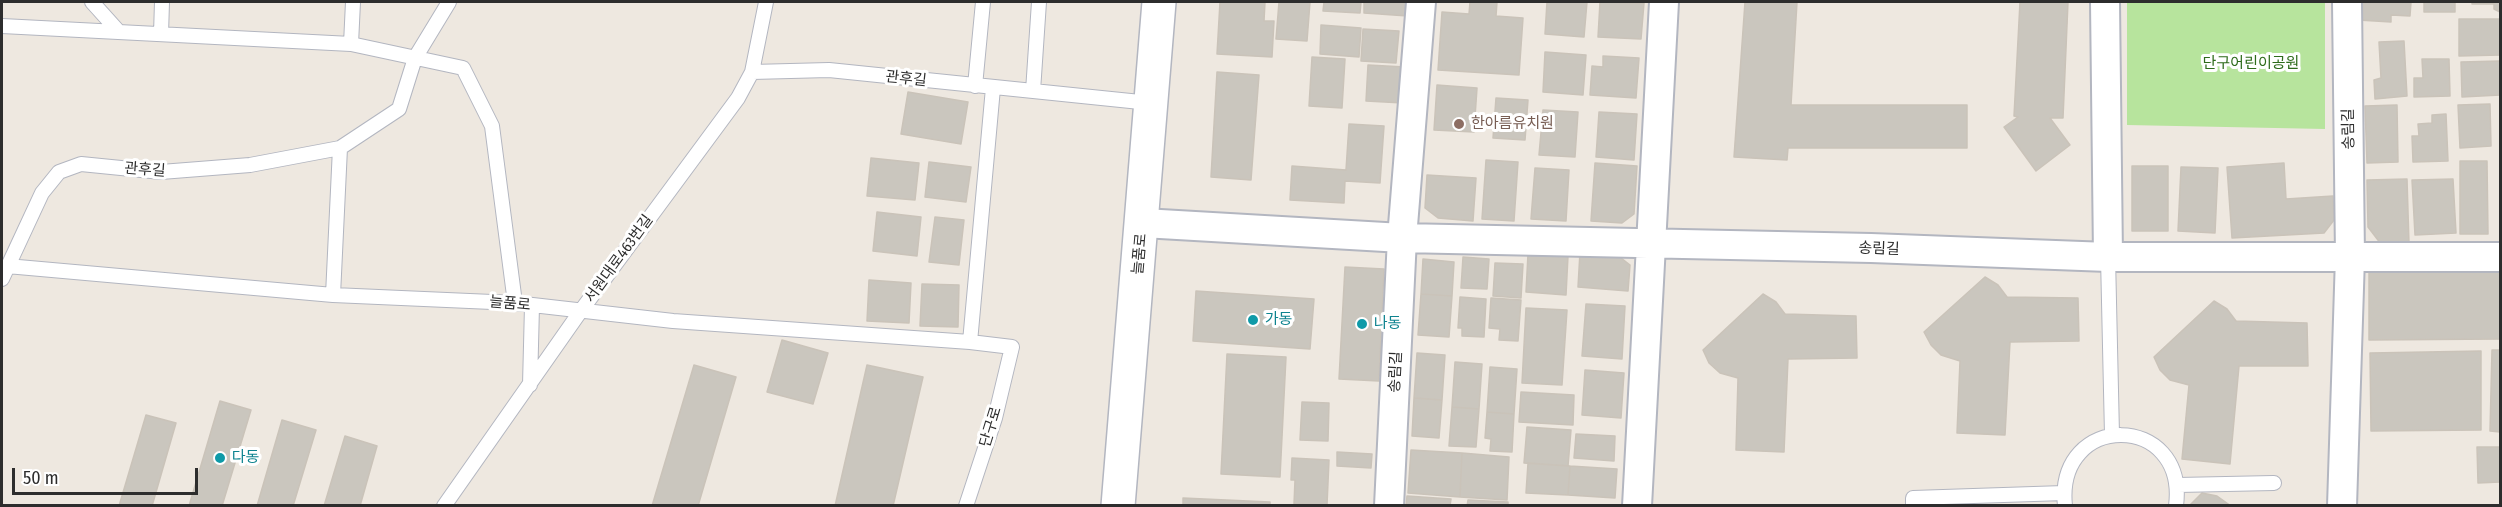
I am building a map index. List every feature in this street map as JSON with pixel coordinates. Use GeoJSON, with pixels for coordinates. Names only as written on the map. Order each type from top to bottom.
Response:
{"type":"FeatureCollection","features":[{"type":"Feature","properties":{"kind":"street","name":"늘품로"},"geometry":{"type":"LineString","coordinates":[[1118,506],[1143,223],[1159,2]]}},
{"type":"Feature","properties":{"kind":"street","name":"송림길"},"geometry":{"type":"LineString","coordinates":[[1389,506],[1402,238],[1421,2]]}},
{"type":"Feature","properties":{"kind":"street"},"geometry":{"type":"LineString","coordinates":[[1637,506],[1664,2]]}},
{"type":"Feature","properties":{"kind":"street"},"geometry":{"type":"LineString","coordinates":[[2105,2],[2108,257]]}},
{"type":"Feature","properties":{"kind":"street","name":"송림길"},"geometry":{"type":"LineString","coordinates":[[2342,506],[2350,256],[2347,2]]}},
{"type":"Feature","properties":{"kind":"street","name":"송림길"},"geometry":{"type":"LineString","coordinates":[[1143,223],[1402,238],[2108,257],[2500,257]]}},
{"type":"Feature","properties":{"kind":"lane"},"geometry":{"type":"LineString","coordinates":[[92,2],[119,32]]}},
{"type":"Feature","properties":{"kind":"lane"},"geometry":{"type":"LineString","coordinates":[[161,34],[162,2]]}},
{"type":"Feature","properties":{"kind":"lane"},"geometry":{"type":"LineString","coordinates":[[351,44],[353,2]]}},
{"type":"Feature","properties":{"kind":"lane","name":"관후길"},"geometry":{"type":"LineString","coordinates":[[4,272],[42,194],[59,172],[81,164],[161,172],[250,165],[340,148],[399,109],[415,58],[449,2]]}},
{"type":"Feature","properties":{"kind":"lane","name":"서원대로463번길"},"geometry":{"type":"LineString","coordinates":[[444,506],[580,312],[738,98],[752,72],[766,2]]}},
{"type":"Feature","properties":{"kind":"lane"},"geometry":{"type":"LineString","coordinates":[[975,86],[983,2]]}},
{"type":"Feature","properties":{"kind":"lane"},"geometry":{"type":"LineString","coordinates":[[1033,91],[1039,2]]}},
{"type":"Feature","properties":{"kind":"lane"},"geometry":{"type":"LineString","coordinates":[[2,26],[351,44],[463,68],[492,126],[515,303]]}},
{"type":"Feature","properties":{"kind":"lane","name":"관후길"},"geometry":{"type":"LineString","coordinates":[[752,72],[829,70],[993,88]]}},
{"type":"Feature","properties":{"kind":"lane"},"geometry":{"type":"LineString","coordinates":[[970,342],[993,88],[1150,103]]}},
{"type":"Feature","properties":{"kind":"lane"},"geometry":{"type":"LineString","coordinates":[[333,295],[340,148]]}},
{"type":"Feature","properties":{"kind":"lane"},"geometry":{"type":"LineString","coordinates":[[2108,257],[2112,435]]}},
{"type":"Feature","properties":{"kind":"lane","name":"늘품로"},"geometry":{"type":"LineString","coordinates":[[4,272],[333,295],[515,303],[673,321],[1012,347]]}},
{"type":"Feature","properties":{"kind":"lane"},"geometry":{"type":"LineString","coordinates":[[530,385],[532,306]]}},
{"type":"Feature","properties":{"kind":"lane","name":"단구로"},"geometry":{"type":"LineString","coordinates":[[966,506],[995,418],[1012,347]]}},
{"type":"Feature","properties":{"kind":"lane"},"geometry":{"type":"LineString","coordinates":[[1912,506],[1912,498],[2065,499],[2067,470],[2077,454],[2091,442],[2112,435],[2126,434],[2145,439],[2161,450],[2173,466],[2178,485],[2176,506]]}},
{"type":"Feature","properties":{"kind":"lane"},"geometry":{"type":"LineString","coordinates":[[2178,485],[2274,483]]}},
{"type":"Feature","properties":{"kind":"green space","name":"단구어린이공원"},"geometry":{"type":"Polygon","coordinates":[[[2127,2],[2325,2],[2325,129],[2127,125],[2127,2]]]}},
{"type":"Feature","properties":{"kind":"building"},"geometry":{"type":"Polygon","coordinates":[[[1220,2],[1265,2],[1264,21],[1274,21],[1272,57],[1217,54],[1220,2]]]}},
{"type":"Feature","properties":{"kind":"building"},"geometry":{"type":"Polygon","coordinates":[[[1279,2],[1310,2],[1307,41],[1276,39],[1279,2]]]}},
{"type":"Feature","properties":{"kind":"building"},"geometry":{"type":"Polygon","coordinates":[[[1324,2],[1361,2],[1360,13],[1323,11],[1324,2]]]}},
{"type":"Feature","properties":{"kind":"building"},"geometry":{"type":"Polygon","coordinates":[[[1364,2],[1409,2],[1408,16],[1364,13],[1364,2]]]}},
{"type":"Feature","properties":{"kind":"building"},"geometry":{"type":"Polygon","coordinates":[[[1470,2],[1497,2],[1496,16],[1523,18],[1519,75],[1438,70],[1442,12],[1469,14],[1470,2]]]}},
{"type":"Feature","properties":{"kind":"building"},"geometry":{"type":"Polygon","coordinates":[[[1547,2],[1587,2],[1584,37],[1545,34],[1547,2]]]}},
{"type":"Feature","properties":{"kind":"building"},"geometry":{"type":"Polygon","coordinates":[[[1600,2],[1644,3],[1641,39],[1598,37],[1600,2]]]}},
{"type":"Feature","properties":{"kind":"building"},"geometry":{"type":"Polygon","coordinates":[[[1745,2],[1797,2],[1791,105],[1967,105],[1967,148],[1788,148],[1787,160],[1734,157],[1745,2]]]}},
{"type":"Feature","properties":{"kind":"building"},"geometry":{"type":"Polygon","coordinates":[[[2020,2],[2068,2],[2063,118],[2050,118],[2070,145],[2036,171],[2004,127],[2018,117],[2014,116],[2020,2]]]}},
{"type":"Feature","properties":{"kind":"building"},"geometry":{"type":"Polygon","coordinates":[[[2359,2],[2411,2],[2410,16],[2391,15],[2391,22],[2358,20],[2359,2]]]}},
{"type":"Feature","properties":{"kind":"building"},"geometry":{"type":"Polygon","coordinates":[[[2424,2],[2455,2],[2455,12],[2424,12],[2424,2]]]}},
{"type":"Feature","properties":{"kind":"building"},"geometry":{"type":"Polygon","coordinates":[[[2472,2],[2500,2],[2500,12],[2494,9],[2494,4],[2472,4],[2472,2]]]}},
{"type":"Feature","properties":{"kind":"building"},"geometry":{"type":"Polygon","coordinates":[[[2459,19],[2500,19],[2500,55],[2459,56],[2459,19]]]}},
{"type":"Feature","properties":{"kind":"building"},"geometry":{"type":"Polygon","coordinates":[[[1321,25],[1361,28],[1359,57],[1320,54],[1321,25]]]}},
{"type":"Feature","properties":{"kind":"building"},"geometry":{"type":"Polygon","coordinates":[[[1363,29],[1399,31],[1396,63],[1361,61],[1363,29]]]}},
{"type":"Feature","properties":{"kind":"building"},"geometry":{"type":"Polygon","coordinates":[[[2404,41],[2407,96],[2375,99],[2374,80],[2381,78],[2379,42],[2404,41]]]}},
{"type":"Feature","properties":{"kind":"building"},"geometry":{"type":"Polygon","coordinates":[[[1545,52],[1586,55],[1583,95],[1543,92],[1545,52]]]}},
{"type":"Feature","properties":{"kind":"building"},"geometry":{"type":"Polygon","coordinates":[[[1603,56],[1639,58],[1636,98],[1590,95],[1592,66],[1603,67],[1603,56]]]}},
{"type":"Feature","properties":{"kind":"building"},"geometry":{"type":"Polygon","coordinates":[[[1312,57],[1345,59],[1342,108],[1309,106],[1312,57]]]}},
{"type":"Feature","properties":{"kind":"building"},"geometry":{"type":"Polygon","coordinates":[[[2422,59],[2449,59],[2450,96],[2414,97],[2414,78],[2423,78],[2422,59]]]}},
{"type":"Feature","properties":{"kind":"building"},"geometry":{"type":"Polygon","coordinates":[[[2500,61],[2500,95],[2462,97],[2461,62],[2500,61]]]}},
{"type":"Feature","properties":{"kind":"building"},"geometry":{"type":"Polygon","coordinates":[[[1368,65],[1405,67],[1403,103],[1366,101],[1368,65]]]}},
{"type":"Feature","properties":{"kind":"building"},"geometry":{"type":"Polygon","coordinates":[[[1217,72],[1259,75],[1251,180],[1211,177],[1217,72]]]}},
{"type":"Feature","properties":{"kind":"building"},"geometry":{"type":"Polygon","coordinates":[[[1437,85],[1477,88],[1474,132],[1434,130],[1437,85]]]}},
{"type":"Feature","properties":{"kind":"building"},"geometry":{"type":"Polygon","coordinates":[[[908,92],[968,102],[961,144],[901,134],[908,92]]]}},
{"type":"Feature","properties":{"kind":"building"},"geometry":{"type":"Polygon","coordinates":[[[1496,98],[1528,100],[1525,140],[1493,138],[1496,98]]]}},
{"type":"Feature","properties":{"kind":"building"},"geometry":{"type":"Polygon","coordinates":[[[2490,104],[2491,146],[2460,148],[2458,105],[2490,104]]]}},
{"type":"Feature","properties":{"kind":"building"},"geometry":{"type":"Polygon","coordinates":[[[2397,105],[2398,162],[2367,163],[2365,106],[2397,105]]]}},
{"type":"Feature","properties":{"kind":"building"},"geometry":{"type":"Polygon","coordinates":[[[1543,110],[1578,112],[1575,157],[1539,155],[1543,110]]]}},
{"type":"Feature","properties":{"kind":"building"},"geometry":{"type":"Polygon","coordinates":[[[1599,112],[1637,114],[1634,160],[1596,157],[1599,112]]]}},
{"type":"Feature","properties":{"kind":"building"},"geometry":{"type":"Polygon","coordinates":[[[2446,114],[2448,161],[2413,162],[2412,136],[2419,136],[2418,124],[2432,123],[2432,115],[2446,114]]]}},
{"type":"Feature","properties":{"kind":"building"},"geometry":{"type":"Polygon","coordinates":[[[1349,124],[1384,126],[1380,183],[1345,181],[1344,203],[1290,200],[1292,166],[1346,170],[1349,124]]]}},
{"type":"Feature","properties":{"kind":"building"},"geometry":{"type":"Polygon","coordinates":[[[871,158],[919,163],[915,200],[867,196],[871,158]]]}},
{"type":"Feature","properties":{"kind":"building"},"geometry":{"type":"Polygon","coordinates":[[[1486,160],[1518,162],[1514,221],[1482,219],[1486,160]]]}},
{"type":"Feature","properties":{"kind":"building"},"geometry":{"type":"Polygon","coordinates":[[[2460,161],[2487,161],[2488,234],[2460,234],[2460,161]]]}},
{"type":"Feature","properties":{"kind":"building"},"geometry":{"type":"Polygon","coordinates":[[[929,162],[971,167],[966,202],[925,197],[929,162]]]}},
{"type":"Feature","properties":{"kind":"building"},"geometry":{"type":"Polygon","coordinates":[[[1595,163],[1637,166],[1634,214],[1622,223],[1591,221],[1595,163]]]}},
{"type":"Feature","properties":{"kind":"building"},"geometry":{"type":"Polygon","coordinates":[[[2284,163],[2286,199],[2333,196],[2334,220],[2324,233],[2232,238],[2227,167],[2284,163]]]}},
{"type":"Feature","properties":{"kind":"building"},"geometry":{"type":"Polygon","coordinates":[[[2132,166],[2168,166],[2168,231],[2132,231],[2132,166]]]}},
{"type":"Feature","properties":{"kind":"building"},"geometry":{"type":"Polygon","coordinates":[[[2181,167],[2218,168],[2215,233],[2178,231],[2181,167]]]}},
{"type":"Feature","properties":{"kind":"building"},"geometry":{"type":"Polygon","coordinates":[[[1535,168],[1569,170],[1566,221],[1531,219],[1535,168]]]}},
{"type":"Feature","properties":{"kind":"building"},"geometry":{"type":"Polygon","coordinates":[[[1427,175],[1476,178],[1473,221],[1438,218],[1425,208],[1427,175]]]}},
{"type":"Feature","properties":{"kind":"building"},"geometry":{"type":"Polygon","coordinates":[[[2407,179],[2409,244],[2381,244],[2368,227],[2367,180],[2407,179]]]}},
{"type":"Feature","properties":{"kind":"building"},"geometry":{"type":"Polygon","coordinates":[[[2453,179],[2456,233],[2415,235],[2412,180],[2453,179]]]}},
{"type":"Feature","properties":{"kind":"building"},"geometry":{"type":"Polygon","coordinates":[[[877,212],[921,217],[917,256],[873,251],[877,212]]]}},
{"type":"Feature","properties":{"kind":"building"},"geometry":{"type":"Polygon","coordinates":[[[935,217],[964,220],[959,265],[929,262],[935,217]]]}},
{"type":"Feature","properties":{"kind":"building"},"geometry":{"type":"Polygon","coordinates":[[[1580,252],[1616,254],[1630,265],[1628,291],[1578,287],[1580,252]]]}},
{"type":"Feature","properties":{"kind":"building"},"geometry":{"type":"Polygon","coordinates":[[[1528,254],[1568,256],[1566,295],[1526,292],[1528,254]]]}},
{"type":"Feature","properties":{"kind":"building"},"geometry":{"type":"Polygon","coordinates":[[[1463,257],[1489,259],[1487,289],[1461,288],[1463,257]]]}},
{"type":"Feature","properties":{"kind":"building"},"geometry":{"type":"Polygon","coordinates":[[[1423,259],[1454,262],[1452,296],[1421,294],[1423,259]]]}},
{"type":"Feature","properties":{"kind":"building"},"geometry":{"type":"Polygon","coordinates":[[[1495,263],[1523,264],[1521,298],[1493,296],[1495,263]]]}},
{"type":"Feature","properties":{"kind":"building","name":"나동"},"geometry":{"type":"Polygon","coordinates":[[[1345,267],[1384,269],[1379,381],[1339,379],[1345,267]]]}},
{"type":"Feature","properties":{"kind":"building"},"geometry":{"type":"Polygon","coordinates":[[[2369,272],[2500,272],[2500,339],[2369,340],[2369,272]]]}},
{"type":"Feature","properties":{"kind":"building"},"geometry":{"type":"Polygon","coordinates":[[[1985,277],[1998,285],[2007,297],[2078,298],[2079,341],[2010,342],[2005,435],[1957,433],[1960,361],[1941,355],[1931,345],[1924,332],[1985,277]]]}},
{"type":"Feature","properties":{"kind":"building"},"geometry":{"type":"Polygon","coordinates":[[[869,280],[911,283],[909,323],[867,321],[869,280]]]}},
{"type":"Feature","properties":{"kind":"building"},"geometry":{"type":"Polygon","coordinates":[[[922,284],[959,285],[958,327],[920,326],[922,284]]]}},
{"type":"Feature","properties":{"kind":"building","name":"가동"},"geometry":{"type":"Polygon","coordinates":[[[1196,291],[1314,299],[1310,349],[1193,341],[1196,291]]]}},
{"type":"Feature","properties":{"kind":"building"},"geometry":{"type":"Polygon","coordinates":[[[1421,294],[1452,296],[1449,337],[1418,335],[1421,294]]]}},
{"type":"Feature","properties":{"kind":"building"},"geometry":{"type":"Polygon","coordinates":[[[1763,294],[1776,302],[1785,314],[1856,316],[1857,358],[1788,359],[1784,452],[1736,450],[1738,378],[1720,373],[1709,363],[1703,350],[1763,294]]]}},
{"type":"Feature","properties":{"kind":"building"},"geometry":{"type":"Polygon","coordinates":[[[1460,297],[1486,299],[1484,337],[1462,336],[1462,328],[1458,328],[1460,297]]]}},
{"type":"Feature","properties":{"kind":"building"},"geometry":{"type":"Polygon","coordinates":[[[1491,298],[1521,300],[1518,341],[1499,340],[1500,329],[1489,328],[1491,298]]]}},
{"type":"Feature","properties":{"kind":"building"},"geometry":{"type":"Polygon","coordinates":[[[2214,301],[2227,309],[2236,321],[2307,323],[2308,366],[2239,366],[2230,464],[2182,459],[2189,385],[2170,380],[2160,370],[2154,357],[2214,301]]]}},
{"type":"Feature","properties":{"kind":"building"},"geometry":{"type":"Polygon","coordinates":[[[1586,304],[1625,306],[1622,359],[1582,356],[1586,304]]]}},
{"type":"Feature","properties":{"kind":"building"},"geometry":{"type":"Polygon","coordinates":[[[1526,308],[1567,310],[1562,385],[1522,383],[1526,308]]]}},
{"type":"Feature","properties":{"kind":"building"},"geometry":{"type":"Polygon","coordinates":[[[782,340],[828,353],[813,404],[767,392],[782,340]]]}},
{"type":"Feature","properties":{"kind":"building"},"geometry":{"type":"Polygon","coordinates":[[[2492,350],[2500,350],[2500,432],[2490,431],[2492,350]]]}},
{"type":"Feature","properties":{"kind":"building"},"geometry":{"type":"Polygon","coordinates":[[[2481,351],[2481,430],[2371,431],[2370,353],[2481,351]]]}},
{"type":"Feature","properties":{"kind":"building"},"geometry":{"type":"Polygon","coordinates":[[[1417,353],[1445,355],[1442,400],[1414,398],[1417,353]]]}},
{"type":"Feature","properties":{"kind":"building"},"geometry":{"type":"Polygon","coordinates":[[[1227,354],[1286,357],[1280,477],[1221,474],[1227,354]]]}},
{"type":"Feature","properties":{"kind":"building"},"geometry":{"type":"Polygon","coordinates":[[[1455,362],[1482,364],[1479,409],[1452,407],[1455,362]]]}},
{"type":"Feature","properties":{"kind":"building"},"geometry":{"type":"Polygon","coordinates":[[[694,365],[736,377],[698,506],[652,506],[694,365]]]}},
{"type":"Feature","properties":{"kind":"building"},"geometry":{"type":"Polygon","coordinates":[[[867,365],[923,377],[893,506],[835,506],[867,365]]]}},
{"type":"Feature","properties":{"kind":"building"},"geometry":{"type":"Polygon","coordinates":[[[1490,367],[1517,369],[1514,414],[1487,412],[1490,367]]]}},
{"type":"Feature","properties":{"kind":"building"},"geometry":{"type":"Polygon","coordinates":[[[1585,370],[1624,373],[1621,418],[1582,415],[1585,370]]]}},
{"type":"Feature","properties":{"kind":"building"},"geometry":{"type":"Polygon","coordinates":[[[1521,392],[1574,395],[1573,425],[1519,422],[1521,392]]]}},
{"type":"Feature","properties":{"kind":"building"},"geometry":{"type":"Polygon","coordinates":[[[1414,398],[1442,400],[1439,438],[1412,436],[1414,398]]]}},
{"type":"Feature","properties":{"kind":"building","name":"다동"},"geometry":{"type":"Polygon","coordinates":[[[220,401],[251,410],[222,506],[189,506],[220,401]]]}},
{"type":"Feature","properties":{"kind":"building"},"geometry":{"type":"Polygon","coordinates":[[[1302,402],[1329,403],[1328,441],[1300,440],[1302,402]]]}},
{"type":"Feature","properties":{"kind":"building"},"geometry":{"type":"Polygon","coordinates":[[[1452,407],[1479,409],[1476,447],[1449,446],[1452,407]]]}},
{"type":"Feature","properties":{"kind":"building"},"geometry":{"type":"Polygon","coordinates":[[[1487,412],[1514,414],[1512,452],[1490,451],[1491,439],[1485,438],[1487,412]]]}},
{"type":"Feature","properties":{"kind":"building"},"geometry":{"type":"Polygon","coordinates":[[[146,415],[176,423],[152,506],[119,506],[146,415]]]}},
{"type":"Feature","properties":{"kind":"building"},"geometry":{"type":"Polygon","coordinates":[[[282,420],[316,430],[293,506],[257,506],[282,420]]]}},
{"type":"Feature","properties":{"kind":"building"},"geometry":{"type":"Polygon","coordinates":[[[1527,427],[1571,430],[1568,466],[1524,463],[1527,427]]]}},
{"type":"Feature","properties":{"kind":"building"},"geometry":{"type":"Polygon","coordinates":[[[1576,434],[1615,436],[1614,461],[1574,458],[1576,434]]]}},
{"type":"Feature","properties":{"kind":"building"},"geometry":{"type":"Polygon","coordinates":[[[345,436],[377,446],[360,506],[324,506],[345,436]]]}},
{"type":"Feature","properties":{"kind":"building"},"geometry":{"type":"Polygon","coordinates":[[[2477,447],[2500,447],[2500,482],[2478,483],[2477,447]]]}},
{"type":"Feature","properties":{"kind":"building"},"geometry":{"type":"Polygon","coordinates":[[[1411,450],[1462,453],[1460,497],[1408,493],[1411,450]]]}},
{"type":"Feature","properties":{"kind":"building"},"geometry":{"type":"Polygon","coordinates":[[[1337,452],[1372,454],[1371,468],[1337,466],[1337,452]]]}},
{"type":"Feature","properties":{"kind":"building"},"geometry":{"type":"Polygon","coordinates":[[[1462,453],[1509,457],[1507,500],[1460,497],[1462,453]]]}},
{"type":"Feature","properties":{"kind":"building"},"geometry":{"type":"Polygon","coordinates":[[[1292,458],[1329,460],[1327,505],[1294,504],[1295,480],[1291,480],[1292,458]]]}},
{"type":"Feature","properties":{"kind":"building"},"geometry":{"type":"Polygon","coordinates":[[[1528,463],[1570,466],[1568,495],[1526,493],[1528,463]]]}},
{"type":"Feature","properties":{"kind":"building"},"geometry":{"type":"Polygon","coordinates":[[[1570,466],[1617,469],[1615,498],[1568,495],[1570,466]]]}},
{"type":"Feature","properties":{"kind":"building"},"geometry":{"type":"Polygon","coordinates":[[[2202,493],[2217,496],[2231,506],[2189,506],[2202,493]]]}},
{"type":"Feature","properties":{"kind":"building"},"geometry":{"type":"Polygon","coordinates":[[[1407,496],[1451,499],[1450,506],[1406,506],[1407,496]]]}},
{"type":"Feature","properties":{"kind":"building"},"geometry":{"type":"Polygon","coordinates":[[[1183,498],[1270,502],[1270,506],[1183,506],[1183,498]]]}},
{"type":"Feature","properties":{"kind":"building"},"geometry":{"type":"Polygon","coordinates":[[[1468,500],[1508,502],[1508,506],[1467,506],[1468,500]]]}},
{"type":"Feature","properties":{"kind":"place","name":"한아름유치원"},"geometry":{"type":"Point","coordinates":[1459,124]}},
{"type":"Feature","properties":{"kind":"place","name":"가동"},"geometry":{"type":"Point","coordinates":[1253,320]}},
{"type":"Feature","properties":{"kind":"place","name":"나동"},"geometry":{"type":"Point","coordinates":[1362,324]}},
{"type":"Feature","properties":{"kind":"place","name":"다동"},"geometry":{"type":"Point","coordinates":[220,458]}}]}
